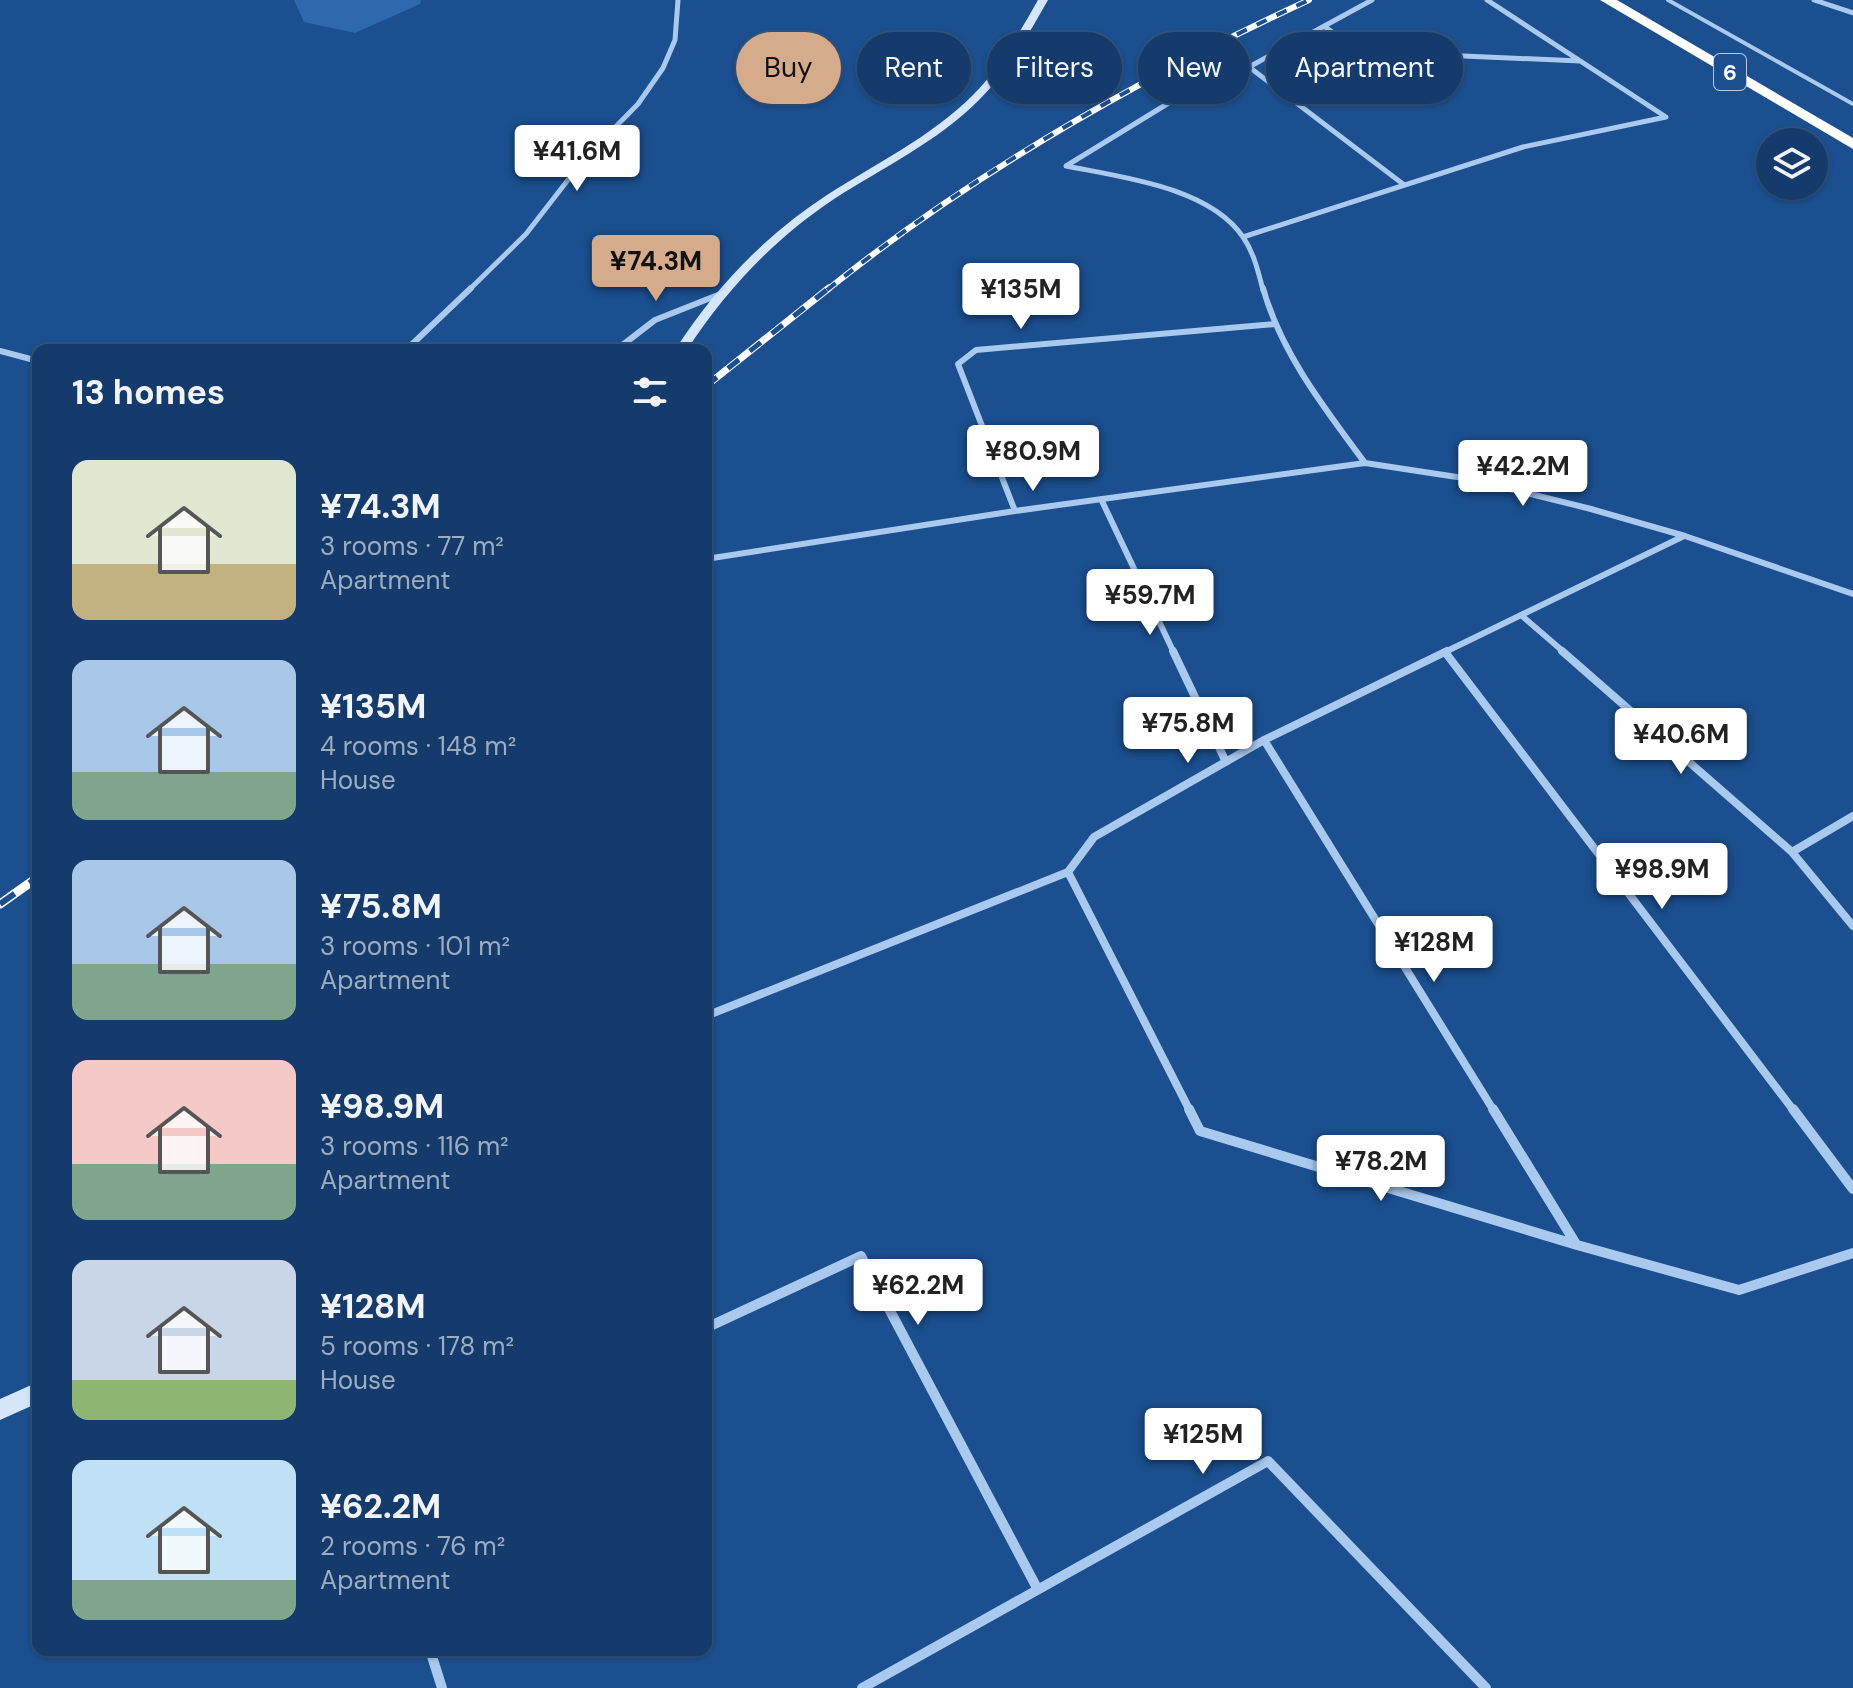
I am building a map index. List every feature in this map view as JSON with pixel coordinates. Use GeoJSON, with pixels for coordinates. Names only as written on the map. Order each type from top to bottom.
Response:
{"type":"FeatureCollection","features":[{"type":"Feature","properties":{"kind":"highway","name":"6"},"geometry":{"type":"LineString","coordinates":[[1607,0],[1853,144]]}},
{"type":"Feature","properties":{"kind":"street"},"geometry":{"type":"LineString","coordinates":[[412,344],[526,234],[585,158],[638,104],[663,68],[675,40],[678,0]]}},
{"type":"Feature","properties":{"kind":"street"},"geometry":{"type":"LineString","coordinates":[[685,344],[718,295],[753,259],[797,222],[938,131],[968,106],[1008,58],[1043,0]]}},
{"type":"Feature","properties":{"kind":"street"},"geometry":{"type":"LineString","coordinates":[[1250,66],[1372,0]]}},
{"type":"Feature","properties":{"kind":"street"},"geometry":{"type":"LineString","coordinates":[[1243,237],[1523,147],[1666,117],[1487,0]]}},
{"type":"Feature","properties":{"kind":"street"},"geometry":{"type":"LineString","coordinates":[[1814,0],[1853,13]]}},
{"type":"Feature","properties":{"kind":"street"},"geometry":{"type":"LineString","coordinates":[[1325,27],[1376,62],[1392,65],[1441,55],[1581,61]]}},
{"type":"Feature","properties":{"kind":"street"},"geometry":{"type":"LineString","coordinates":[[1250,68],[1403,184]]}},
{"type":"Feature","properties":{"kind":"street"},"geometry":{"type":"LineString","coordinates":[[1167,104],[1066,166],[1152,185],[1200,203],[1232,224],[1243,237],[1275,324],[1332,417],[1365,463]]}},
{"type":"Feature","properties":{"kind":"street"},"geometry":{"type":"LineString","coordinates":[[624,344],[655,320],[718,295]]}},
{"type":"Feature","properties":{"kind":"street"},"geometry":{"type":"LineString","coordinates":[[1015,511],[958,364],[976,350],[1275,324]]}},
{"type":"Feature","properties":{"kind":"street"},"geometry":{"type":"LineString","coordinates":[[0,351],[32,359]]}},
{"type":"Feature","properties":{"kind":"street"},"geometry":{"type":"LineString","coordinates":[[712,558],[1015,511],[1365,463],[1470,479],[1685,536],[1853,594]]}},
{"type":"Feature","properties":{"kind":"street"},"geometry":{"type":"LineString","coordinates":[[1101,499],[1226,762]]}},
{"type":"Feature","properties":{"kind":"street"},"geometry":{"type":"LineString","coordinates":[[712,1014],[1068,872],[1094,837],[1264,740],[1685,536]]}},
{"type":"Feature","properties":{"kind":"street"},"geometry":{"type":"LineString","coordinates":[[1521,615],[1792,852],[1853,926]]}},
{"type":"Feature","properties":{"kind":"street"},"geometry":{"type":"LineString","coordinates":[[1445,652],[1853,1189]]}},
{"type":"Feature","properties":{"kind":"street"},"geometry":{"type":"LineString","coordinates":[[1264,740],[1577,1245]]}},
{"type":"Feature","properties":{"kind":"street"},"geometry":{"type":"LineString","coordinates":[[1792,852],[1853,816]]}},
{"type":"Feature","properties":{"kind":"street"},"geometry":{"type":"LineString","coordinates":[[1068,872],[1200,1131],[1577,1245],[1739,1290],[1853,1253]]}},
{"type":"Feature","properties":{"kind":"street"},"geometry":{"type":"LineString","coordinates":[[712,1325],[861,1256],[1037,1588]]}},
{"type":"Feature","properties":{"kind":"street"},"geometry":{"type":"LineString","coordinates":[[0,1410],[32,1395]]}},
{"type":"Feature","properties":{"kind":"street"},"geometry":{"type":"LineString","coordinates":[[862,1688],[1268,1461],[1486,1688]]}},
{"type":"Feature","properties":{"kind":"street"},"geometry":{"type":"LineString","coordinates":[[432,1656],[442,1688]]}},
{"type":"Feature","properties":{"kind":"lane"},"geometry":{"type":"LineString","coordinates":[[1668,0],[1853,104]]}},
{"type":"Feature","properties":{"kind":"shaded area"},"geometry":{"type":"Polygon","coordinates":[[[294,0],[421,0],[420,4],[355,33],[304,22],[294,0]]]}},
{"type":"Feature","properties":{"kind":"railway"},"geometry":{"type":"LineString","coordinates":[[827,290],[940,206],[1059,130],[1182,62],[1309,0]]}},
{"type":"Feature","properties":{"kind":"railway"},"geometry":{"type":"LineString","coordinates":[[712,381],[829,288]]}},
{"type":"Feature","properties":{"kind":"railway"},"geometry":{"type":"LineString","coordinates":[[0,904],[32,881]]}}]}
